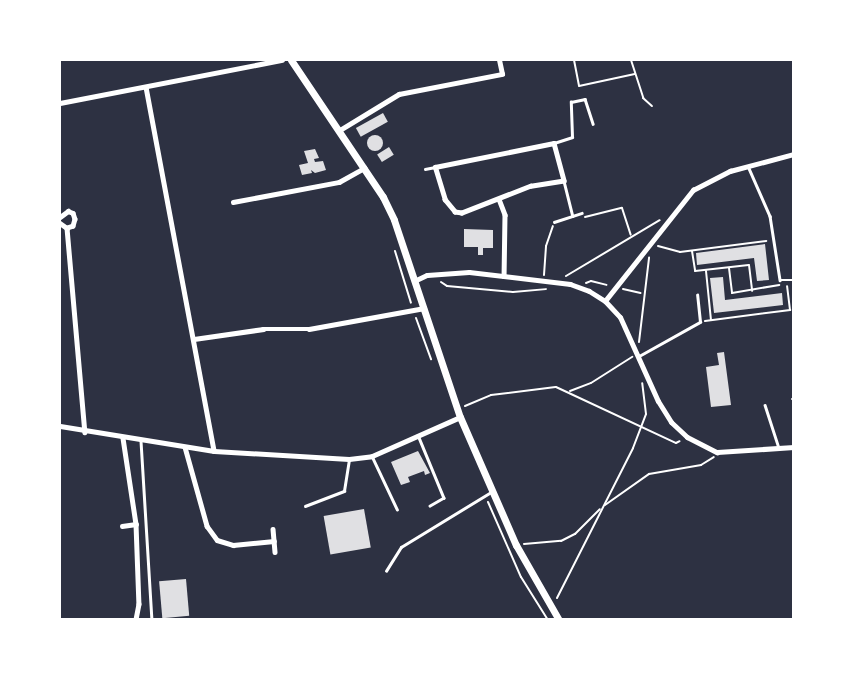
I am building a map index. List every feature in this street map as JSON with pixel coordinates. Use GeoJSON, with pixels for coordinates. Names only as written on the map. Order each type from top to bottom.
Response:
{"type":"FeatureCollection","features":[{"type":"Feature","properties":{"kind":"main road"},"geometry":{"type":"LineString","coordinates":[[291,60],[365,168],[394,220],[488,493],[552,608],[554,619]]}},
{"type":"Feature","properties":{"kind":"street"},"geometry":{"type":"LineString","coordinates":[[60,103],[282,60]]}},
{"type":"Feature","properties":{"kind":"street"},"geometry":{"type":"LineString","coordinates":[[340,130],[399,93],[502,74],[499,60]]}},
{"type":"Feature","properties":{"kind":"street"},"geometry":{"type":"LineString","coordinates":[[146,87],[214,451]]}},
{"type":"Feature","properties":{"kind":"street"},"geometry":{"type":"LineString","coordinates":[[554,142],[564,181],[531,186],[462,213],[455,212],[445,200],[435,167],[554,142]]}},
{"type":"Feature","properties":{"kind":"street"},"geometry":{"type":"LineString","coordinates":[[605,301],[693,190],[730,171],[793,155]]}},
{"type":"Feature","properties":{"kind":"street"},"geometry":{"type":"LineString","coordinates":[[233,202],[339,182],[365,168]]}},
{"type":"Feature","properties":{"kind":"street"},"geometry":{"type":"LineString","coordinates":[[499,199],[505,215],[504,276]]}},
{"type":"Feature","properties":{"kind":"street"},"geometry":{"type":"LineString","coordinates":[[60,216],[68,211],[72,213],[75,219],[73,226],[67,228]]}},
{"type":"Feature","properties":{"kind":"street"},"geometry":{"type":"LineString","coordinates":[[60,223],[67,228],[85,432]]}},
{"type":"Feature","properties":{"kind":"street"},"geometry":{"type":"LineString","coordinates":[[415,281],[448,272],[544,280],[561,282],[605,301],[620,317],[658,401],[671,422],[687,438],[717,452],[793,447]]}},
{"type":"Feature","properties":{"kind":"street"},"geometry":{"type":"LineString","coordinates":[[194,339],[263,329],[309,329],[424,308]]}},
{"type":"Feature","properties":{"kind":"street"},"geometry":{"type":"LineString","coordinates":[[60,426],[214,451],[349,459],[372,456],[460,416]]}},
{"type":"Feature","properties":{"kind":"street"},"geometry":{"type":"LineString","coordinates":[[123,438],[136,524],[139,604],[136,620]]}},
{"type":"Feature","properties":{"kind":"street"},"geometry":{"type":"LineString","coordinates":[[185,447],[207,526],[217,540],[233,545],[274,541]]}},
{"type":"Feature","properties":{"kind":"street"},"geometry":{"type":"LineString","coordinates":[[122,526],[136,524]]}},
{"type":"Feature","properties":{"kind":"street"},"geometry":{"type":"LineString","coordinates":[[273,529],[275,552]]}},
{"type":"Feature","properties":{"kind":"lane"},"geometry":{"type":"LineString","coordinates":[[554,142],[572,136],[571,102],[584,100],[593,124]]}},
{"type":"Feature","properties":{"kind":"lane"},"geometry":{"type":"LineString","coordinates":[[748,166],[771,216],[778,275],[784,282],[793,280]]}},
{"type":"Feature","properties":{"kind":"lane"},"geometry":{"type":"LineString","coordinates":[[425,169],[435,167]]}},
{"type":"Feature","properties":{"kind":"lane"},"geometry":{"type":"LineString","coordinates":[[564,181],[573,216]]}},
{"type":"Feature","properties":{"kind":"lane"},"geometry":{"type":"LineString","coordinates":[[554,222],[582,213]]}},
{"type":"Feature","properties":{"kind":"lane"},"geometry":{"type":"LineString","coordinates":[[639,354],[700,322],[696,295]]}},
{"type":"Feature","properties":{"kind":"lane"},"geometry":{"type":"LineString","coordinates":[[765,405],[779,448]]}},
{"type":"Feature","properties":{"kind":"lane"},"geometry":{"type":"LineString","coordinates":[[418,435],[444,498],[430,506]]}},
{"type":"Feature","properties":{"kind":"lane"},"geometry":{"type":"LineString","coordinates":[[141,441],[152,620]]}},
{"type":"Feature","properties":{"kind":"lane"},"geometry":{"type":"LineString","coordinates":[[372,456],[397,509]]}},
{"type":"Feature","properties":{"kind":"lane"},"geometry":{"type":"LineString","coordinates":[[305,506],[344,491],[349,459]]}},
{"type":"Feature","properties":{"kind":"lane"},"geometry":{"type":"LineString","coordinates":[[386,571],[401,547],[488,493]]}},
{"type":"Feature","properties":{"kind":"path"},"geometry":{"type":"LineString","coordinates":[[574,60],[579,86],[635,74]]}},
{"type":"Feature","properties":{"kind":"path"},"geometry":{"type":"LineString","coordinates":[[631,60],[643,98],[652,106]]}},
{"type":"Feature","properties":{"kind":"path"},"geometry":{"type":"LineString","coordinates":[[582,213],[587,218],[622,208],[631,236]]}},
{"type":"Feature","properties":{"kind":"path"},"geometry":{"type":"LineString","coordinates":[[561,282],[568,274],[631,236],[659,220],[668,219]]}},
{"type":"Feature","properties":{"kind":"path"},"geometry":{"type":"LineString","coordinates":[[544,280],[546,246],[554,222]]}},
{"type":"Feature","properties":{"kind":"path"},"geometry":{"type":"LineString","coordinates":[[569,392],[591,383],[639,354],[651,243],[667,250],[692,251],[774,240]]}},
{"type":"Feature","properties":{"kind":"path"},"geometry":{"type":"LineString","coordinates":[[394,248],[435,368]]}},
{"type":"Feature","properties":{"kind":"path"},"geometry":{"type":"LineString","coordinates":[[692,251],[695,271],[749,265],[752,291]]}},
{"type":"Feature","properties":{"kind":"path"},"geometry":{"type":"LineString","coordinates":[[700,322],[790,310],[784,282],[777,288],[732,293],[729,268]]}},
{"type":"Feature","properties":{"kind":"path"},"geometry":{"type":"LineString","coordinates":[[705,270],[711,320]]}},
{"type":"Feature","properties":{"kind":"path"},"geometry":{"type":"LineString","coordinates":[[552,608],[646,414],[641,377]]}},
{"type":"Feature","properties":{"kind":"path"},"geometry":{"type":"LineString","coordinates":[[460,416],[467,403],[491,395],[543,386],[569,392],[676,443],[687,438]]}},
{"type":"Feature","properties":{"kind":"path"},"geometry":{"type":"LineString","coordinates":[[516,545],[561,541],[575,534],[621,491],[649,474],[709,463],[717,452]]}},
{"type":"Feature","properties":{"kind":"path"},"geometry":{"type":"LineString","coordinates":[[488,493],[521,577],[554,619]]}},
{"type":"Feature","properties":{"kind":"building"},"geometry":{"type":"Polygon","coordinates":[[[383,113],[388,122],[361,137],[356,128],[383,113]]]}},
{"type":"Feature","properties":{"kind":"building"},"geometry":{"type":"Polygon","coordinates":[[[372,135],[378,135],[383,143],[381,149],[372,151],[367,146],[367,140],[372,135]]]}},
{"type":"Feature","properties":{"kind":"building"},"geometry":{"type":"Polygon","coordinates":[[[389,147],[394,155],[382,162],[377,154],[389,147]]]}},
{"type":"Feature","properties":{"kind":"building"},"geometry":{"type":"Polygon","coordinates":[[[315,149],[319,158],[314,159],[315,162],[323,161],[326,170],[315,173],[311,170],[312,173],[302,175],[299,165],[308,163],[304,151],[315,149]]]}},
{"type":"Feature","properties":{"kind":"building"},"geometry":{"type":"Polygon","coordinates":[[[464,229],[493,230],[493,248],[483,248],[483,255],[478,255],[478,247],[464,247],[464,229]]]}},
{"type":"Feature","properties":{"kind":"building"},"geometry":{"type":"Polygon","coordinates":[[[765,244],[769,280],[757,281],[754,258],[697,265],[696,253],[765,244]]]}},
{"type":"Feature","properties":{"kind":"building"},"geometry":{"type":"Polygon","coordinates":[[[723,277],[725,300],[782,293],[783,305],[714,313],[710,278],[723,277]]]}},
{"type":"Feature","properties":{"kind":"building"},"geometry":{"type":"Polygon","coordinates":[[[724,352],[731,405],[711,407],[706,367],[719,365],[717,353],[724,352]]]}},
{"type":"Feature","properties":{"kind":"building"},"geometry":{"type":"Polygon","coordinates":[[[418,451],[430,473],[425,475],[424,471],[408,477],[410,482],[401,485],[391,462],[418,451]]]}},
{"type":"Feature","properties":{"kind":"building"},"geometry":{"type":"Polygon","coordinates":[[[364,509],[371,547],[330,555],[324,516],[364,509]]]}},
{"type":"Feature","properties":{"kind":"building"},"geometry":{"type":"Polygon","coordinates":[[[186,579],[189,616],[162,618],[159,581],[186,579]]]}}]}
